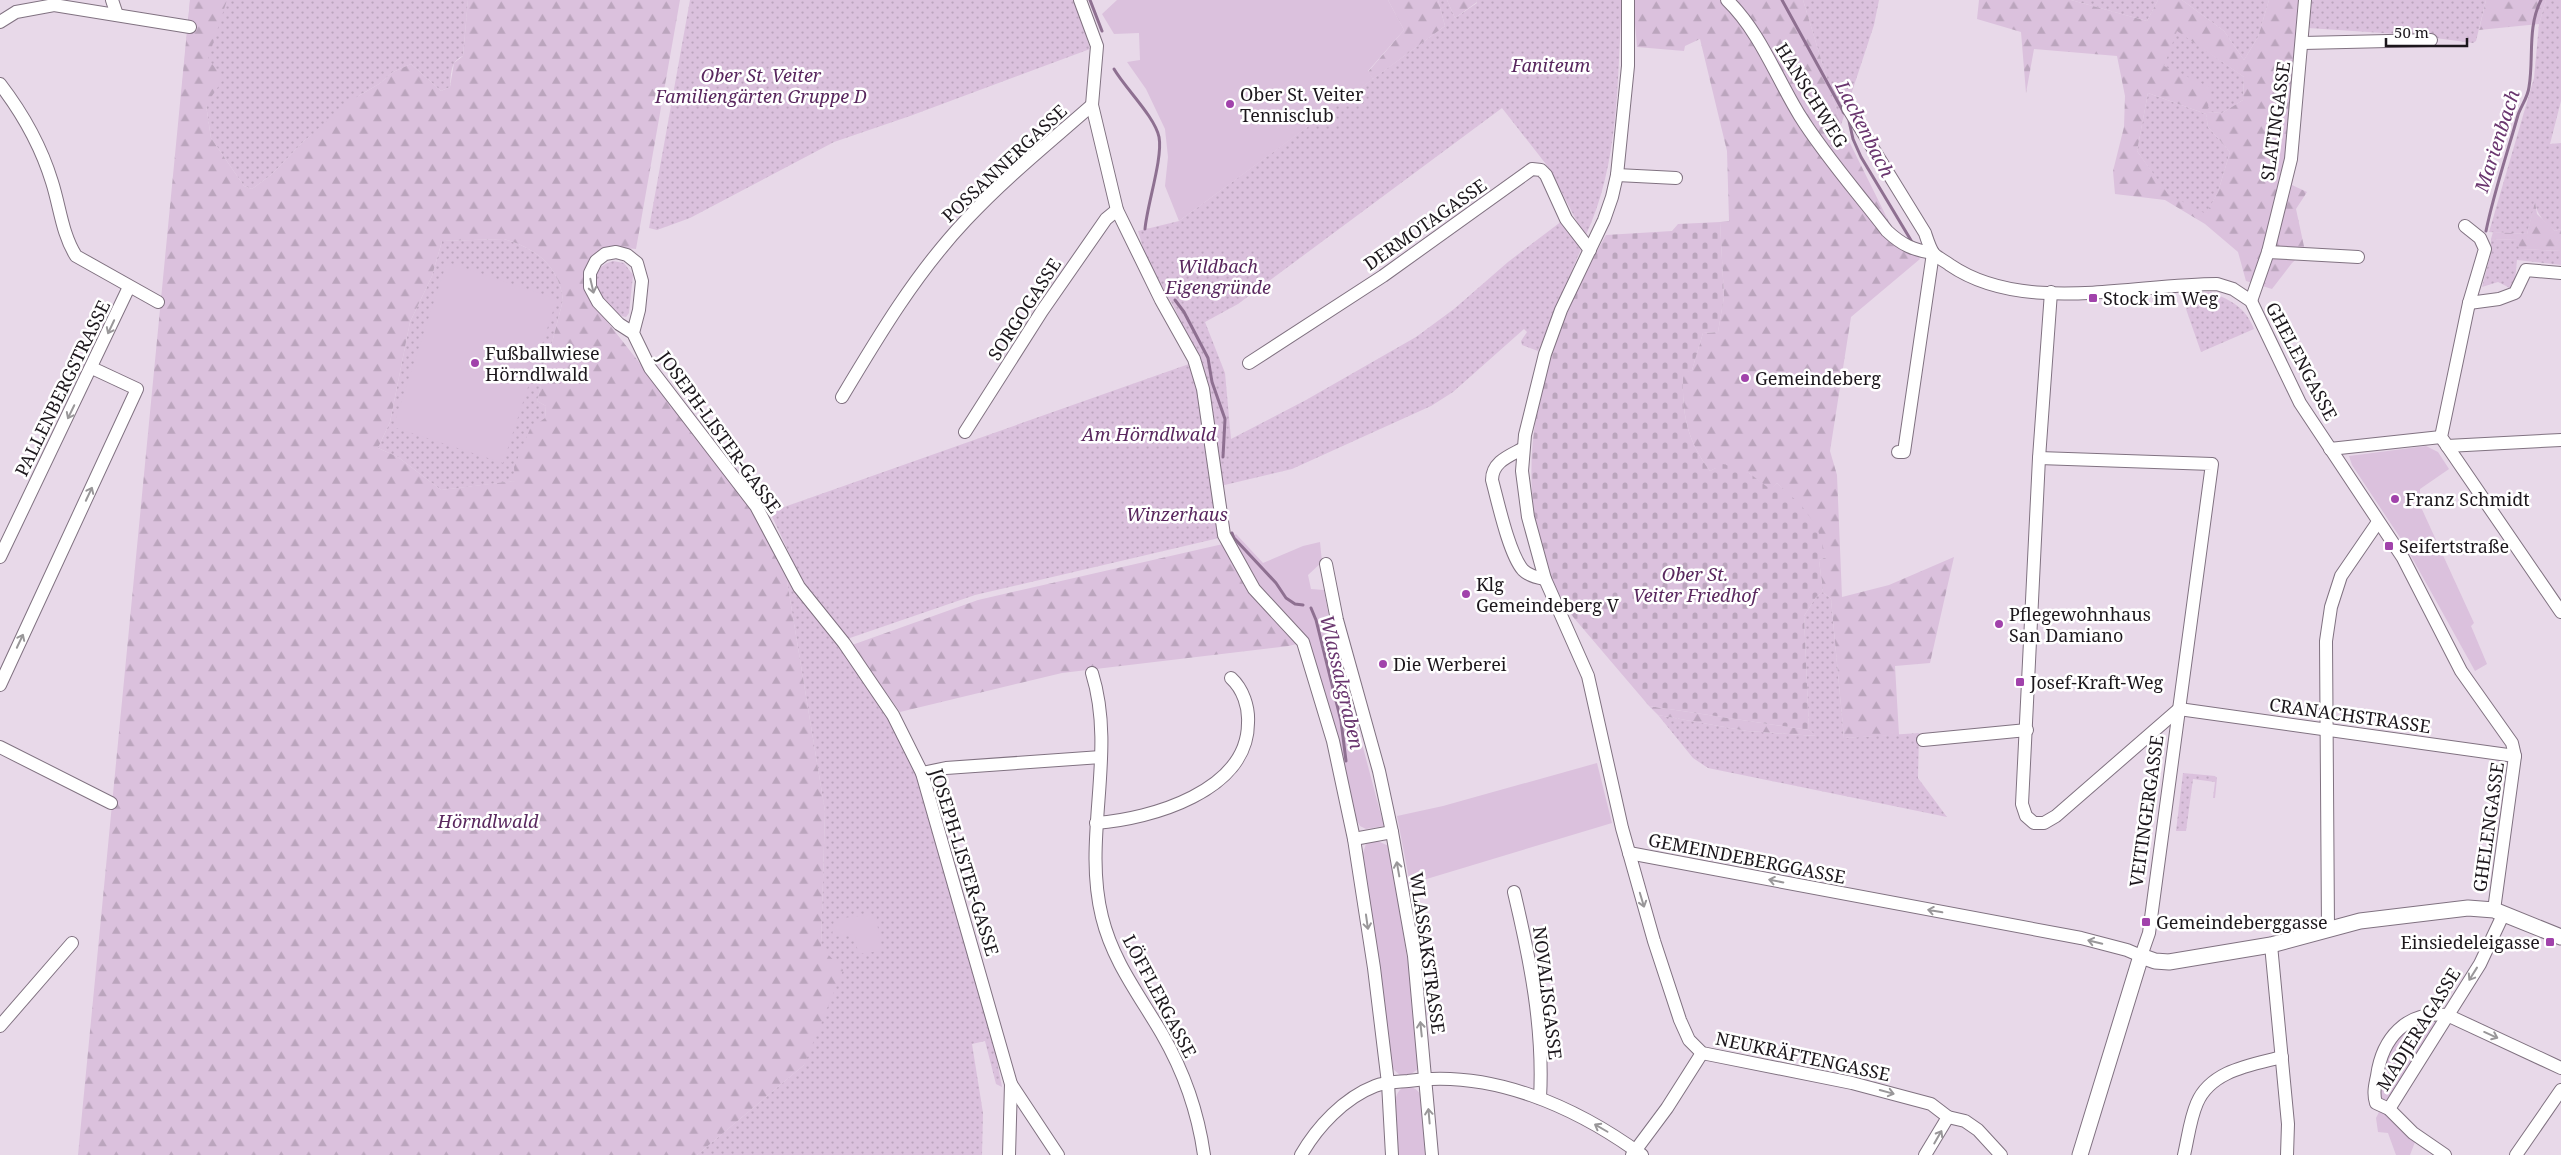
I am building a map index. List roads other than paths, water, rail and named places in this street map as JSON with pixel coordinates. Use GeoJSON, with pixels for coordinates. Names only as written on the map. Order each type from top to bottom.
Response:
{"type":"FeatureCollection","features":[{"type":"Feature","properties":{"kind":"street"},"geometry":{"type":"LineString","coordinates":[[112,0],[117,14]]}},
{"type":"Feature","properties":{"kind":"street"},"geometry":{"type":"LineString","coordinates":[[1080,0],[1097,46],[1092,105],[1117,210],[1161,300],[1194,359],[1203,389],[1226,540],[1254,589],[1302,642],[1333,741],[1354,839],[1388,1083],[1392,1155]]}},
{"type":"Feature","properties":{"kind":"street","name":"GEMEINDEBERGGASSE"},"geometry":{"type":"LineString","coordinates":[[1628,0],[1628,66],[1617,175],[1604,220],[1562,310],[1545,354],[1522,449],[1524,495],[1545,579],[1588,676],[1629,853],[2081,938],[2127,950],[2141,956]]}},
{"type":"Feature","properties":{"kind":"street","name":"HANSCHWEG"},"geometry":{"type":"LineString","coordinates":[[1727,0],[1748,25],[1796,110],[1818,143],[1887,231],[1900,244],[1916,250],[1933,253]]}},
{"type":"Feature","properties":{"kind":"street","name":"SLATINGASSE"},"geometry":{"type":"LineString","coordinates":[[2251,302],[2268,252],[2291,159],[2303,43],[2305,0]]}},
{"type":"Feature","properties":{"kind":"street"},"geometry":{"type":"LineString","coordinates":[[0,22],[16,12],[54,5],[190,27]]}},
{"type":"Feature","properties":{"kind":"street"},"geometry":{"type":"LineString","coordinates":[[2303,43],[2431,40]]}},
{"type":"Feature","properties":{"kind":"street"},"geometry":{"type":"LineString","coordinates":[[0,84],[22,113],[41,151],[52,182],[69,244],[76,256],[158,302]]}},
{"type":"Feature","properties":{"kind":"street","name":"POSSANNERGASSE"},"geometry":{"type":"LineString","coordinates":[[842,397],[899,304],[936,254],[966,220],[1023,164],[1092,105]]}},
{"type":"Feature","properties":{"kind":"street"},"geometry":{"type":"LineString","coordinates":[[1848,108],[1925,233],[1933,253],[1904,452],[1898,452]]}},
{"type":"Feature","properties":{"kind":"street","name":"DERMOTAGASSE"},"geometry":{"type":"LineString","coordinates":[[1249,363],[1383,276],[1532,169],[1541,170],[1546,175],[1566,219],[1590,250]]}},
{"type":"Feature","properties":{"kind":"street"},"geometry":{"type":"LineString","coordinates":[[1617,175],[1676,178]]}},
{"type":"Feature","properties":{"kind":"street","name":"SORGOGASSE"},"geometry":{"type":"LineString","coordinates":[[965,432],[1042,311],[1106,220],[1117,210]]}},
{"type":"Feature","properties":{"kind":"street"},"geometry":{"type":"LineString","coordinates":[[2466,226],[2480,238],[2485,249],[2469,303],[2444,442],[2561,612]]}},
{"type":"Feature","properties":{"kind":"street","name":"JOSEPH-LISTER-GASSE"},"geometry":{"type":"LineString","coordinates":[[633,333],[639,310],[642,282],[638,266],[627,255],[616,252],[605,254],[596,260],[590,273],[590,287],[598,302],[619,324],[633,333],[650,368],[756,506],[799,587],[849,650],[893,715],[922,773],[1012,1084],[1009,1155]]}},
{"type":"Feature","properties":{"kind":"street"},"geometry":{"type":"LineString","coordinates":[[2268,252],[2358,257]]}},
{"type":"Feature","properties":{"kind":"street","name":"GHELENGASSE"},"geometry":{"type":"LineString","coordinates":[[1933,253],[1961,272],[1997,287],[2023,292],[2216,284],[2233,290],[2251,302],[2300,403],[2403,558],[2461,671],[2512,743],[2515,756],[2499,912]]}},
{"type":"Feature","properties":{"kind":"street"},"geometry":{"type":"LineString","coordinates":[[2469,303],[2499,299],[2515,293],[2526,270],[2561,273]]}},
{"type":"Feature","properties":{"kind":"street","name":"PALLENBERGSTRASSE"},"geometry":{"type":"LineString","coordinates":[[0,557],[92,368],[129,287]]}},
{"type":"Feature","properties":{"kind":"street"},"geometry":{"type":"LineString","coordinates":[[2051,292],[2039,458],[2022,804],[2026,816],[2034,823],[2044,823],[2056,816],[2179,709]]}},
{"type":"Feature","properties":{"kind":"street"},"geometry":{"type":"LineString","coordinates":[[0,685],[137,389],[92,368]]}},
{"type":"Feature","properties":{"kind":"street"},"geometry":{"type":"LineString","coordinates":[[2330,450],[2444,442],[2561,440]]}},
{"type":"Feature","properties":{"kind":"street"},"geometry":{"type":"LineString","coordinates":[[1522,449],[1498,464],[1492,475],[1492,480],[1504,523],[1519,563],[1528,574],[1545,579]]}},
{"type":"Feature","properties":{"kind":"street","name":"VEITINGERGASSE"},"geometry":{"type":"LineString","coordinates":[[2039,458],[2212,464],[2149,933],[2080,1155]]}},
{"type":"Feature","properties":{"kind":"street"},"geometry":{"type":"LineString","coordinates":[[2328,929],[2326,641],[2331,607],[2341,576],[2378,522]]}},
{"type":"Feature","properties":{"kind":"street","name":"WLASSAKSTRASSE"},"geometry":{"type":"LineString","coordinates":[[1326,564],[1337,620],[1379,771],[1392,832],[1414,956],[1432,1155]]}},
{"type":"Feature","properties":{"kind":"street","name":"LÖFFLERGASSE"},"geometry":{"type":"LineString","coordinates":[[1092,673],[1101,712],[1095,873],[1098,898],[1110,943],[1132,989],[1162,1035],[1180,1070],[1197,1118],[1204,1155]]}},
{"type":"Feature","properties":{"kind":"street"},"geometry":{"type":"LineString","coordinates":[[1096,823],[1137,818],[1179,803],[1211,785],[1234,765],[1246,741],[1248,714],[1242,694],[1231,678]]}},
{"type":"Feature","properties":{"kind":"street","name":"CRANACHSTRASSE"},"geometry":{"type":"LineString","coordinates":[[2179,709],[2326,728],[2515,756]]}},
{"type":"Feature","properties":{"kind":"street"},"geometry":{"type":"LineString","coordinates":[[1923,740],[2027,730]]}},
{"type":"Feature","properties":{"kind":"street"},"geometry":{"type":"LineString","coordinates":[[0,747],[110,803]]}},
{"type":"Feature","properties":{"kind":"street"},"geometry":{"type":"LineString","coordinates":[[922,773],[946,768],[1100,758]]}},
{"type":"Feature","properties":{"kind":"street"},"geometry":{"type":"LineString","coordinates":[[1354,839],[1392,832]]}},
{"type":"Feature","properties":{"kind":"street","name":"NEUKRÄFTENGASSE"},"geometry":{"type":"LineString","coordinates":[[1629,853],[1654,941],[1680,1020],[1689,1040],[1702,1053],[1852,1083],[1921,1101],[1937,1107],[1948,1117],[1965,1122],[1978,1130],[2002,1155]]}},
{"type":"Feature","properties":{"kind":"street","name":"NOVALISGASSE"},"geometry":{"type":"LineString","coordinates":[[1514,892],[1525,936],[1535,998],[1539,1044],[1540,1098]]}},
{"type":"Feature","properties":{"kind":"street"},"geometry":{"type":"LineString","coordinates":[[2141,956],[2155,961],[2169,962],[2271,945],[2328,929],[2393,916],[2468,908],[2499,912],[2561,937]]}},
{"type":"Feature","properties":{"kind":"street","name":"MADJERAGASSE"},"geometry":{"type":"LineString","coordinates":[[2389,1109],[2480,964],[2499,912]]}},
{"type":"Feature","properties":{"kind":"street"},"geometry":{"type":"LineString","coordinates":[[0,1026],[72,943]]}},
{"type":"Feature","properties":{"kind":"street"},"geometry":{"type":"LineString","coordinates":[[2271,945],[2288,1124],[2287,1155]]}},
{"type":"Feature","properties":{"kind":"street"},"geometry":{"type":"LineString","coordinates":[[2444,1155],[2413,1133],[2389,1109],[2376,1103],[2374,1095],[2378,1065],[2385,1045],[2392,1034],[2416,1018],[2436,1014],[2447,1016],[2561,1068]]}},
{"type":"Feature","properties":{"kind":"street"},"geometry":{"type":"LineString","coordinates":[[1301,1155],[1308,1142],[1329,1117],[1347,1102],[1375,1086],[1439,1077],[1479,1082],[1540,1098],[1603,1129],[1636,1153],[1668,1108],[1702,1053]]}},
{"type":"Feature","properties":{"kind":"street"},"geometry":{"type":"LineString","coordinates":[[2184,1155],[2198,1102],[2216,1080],[2235,1070],[2282,1057]]}},
{"type":"Feature","properties":{"kind":"street"},"geometry":{"type":"LineString","coordinates":[[1012,1084],[1058,1155]]}},
{"type":"Feature","properties":{"kind":"street"},"geometry":{"type":"LineString","coordinates":[[2516,1155],[2561,1090]]}},
{"type":"Feature","properties":{"kind":"street"},"geometry":{"type":"LineString","coordinates":[[1925,1155],[1948,1117]]}},
{"type":"Feature","properties":{"kind":"waterway","name":"Wlassakgraben"},"geometry":{"type":"LineString","coordinates":[[1090,0],[1102,31]]}},
{"type":"Feature","properties":{"kind":"waterway","name":"Lackenbach"},"geometry":{"type":"LineString","coordinates":[[1782,0],[1844,113]]}},
{"type":"Feature","properties":{"kind":"waterway","name":"Marienbach"},"geometry":{"type":"LineString","coordinates":[[2486,231],[2518,115],[2528,91],[2532,32],[2541,0]]}},
{"type":"Feature","properties":{"kind":"waterway","name":"Wlassakgraben"},"geometry":{"type":"LineString","coordinates":[[1114,69],[1152,121],[1159,137],[1159,157],[1145,229]]}},
{"type":"Feature","properties":{"kind":"waterway","name":"Lackenbach"},"geometry":{"type":"LineString","coordinates":[[1849,121],[1853,139],[1861,157],[1912,242]]}},
{"type":"Feature","properties":{"kind":"waterway","name":"Wlassakgraben"},"geometry":{"type":"LineString","coordinates":[[1175,300],[1184,312],[1208,358],[1212,382],[1225,419],[1223,457]]}},
{"type":"Feature","properties":{"kind":"waterway","name":"Wlassakgraben"},"geometry":{"type":"LineString","coordinates":[[1232,533],[1234,538],[1276,583],[1286,598],[1295,604],[1303,605]]}},
{"type":"Feature","properties":{"kind":"waterway","name":"Wlassakgraben"},"geometry":{"type":"LineString","coordinates":[[1311,608],[1316,620],[1341,721],[1346,761]]}},
{"type":"Feature","properties":{"kind":"place","name":"Ober St. Veiter Tennisclub"},"geometry":{"type":"Point","coordinates":[1230,104]}},
{"type":"Feature","properties":{"kind":"place","name":"Stock im Weg"},"geometry":{"type":"Point","coordinates":[2093,298]}},
{"type":"Feature","properties":{"kind":"place","name":"Fußballwiese Hörndlwald"},"geometry":{"type":"Point","coordinates":[475,363]}},
{"type":"Feature","properties":{"kind":"place","name":"Gemeindeberg"},"geometry":{"type":"Point","coordinates":[1745,378]}},
{"type":"Feature","properties":{"kind":"place","name":"Franz Schmidt"},"geometry":{"type":"Point","coordinates":[2395,499]}},
{"type":"Feature","properties":{"kind":"place","name":"Seifertstraße"},"geometry":{"type":"Point","coordinates":[2389,546]}},
{"type":"Feature","properties":{"kind":"place","name":"Klg Gemeindeberg V"},"geometry":{"type":"Point","coordinates":[1466,594]}},
{"type":"Feature","properties":{"kind":"place","name":"Pflegewohnhaus San Damiano"},"geometry":{"type":"Point","coordinates":[1999,624]}},
{"type":"Feature","properties":{"kind":"place","name":"Die Werberei"},"geometry":{"type":"Point","coordinates":[1383,664]}},
{"type":"Feature","properties":{"kind":"place","name":"Josef-Kraft-Weg"},"geometry":{"type":"Point","coordinates":[2020,682]}},
{"type":"Feature","properties":{"kind":"place","name":"Gemeindeberggasse"},"geometry":{"type":"Point","coordinates":[2146,922]}},
{"type":"Feature","properties":{"kind":"place","name":"Einsiedeleigasse"},"geometry":{"type":"Point","coordinates":[2550,942]}},
{"type":"Feature","properties":{"kind":"park label","name":"Faniteum"},"geometry":{"type":"Point","coordinates":[1551,65]}},
{"type":"Feature","properties":{"kind":"park label","name":"Ober St. Veiter Familiengärten Gruppe D"},"geometry":{"type":"Point","coordinates":[761,85]}},
{"type":"Feature","properties":{"kind":"park label","name":"Wildbach Eigengründe"},"geometry":{"type":"Point","coordinates":[1218,276]}},
{"type":"Feature","properties":{"kind":"park label","name":"Am Hörndlwald"},"geometry":{"type":"Point","coordinates":[1149,434]}},
{"type":"Feature","properties":{"kind":"park label","name":"Winzerhaus"},"geometry":{"type":"Point","coordinates":[1177,514]}},
{"type":"Feature","properties":{"kind":"park label","name":"Ober St. Veiter Friedhof"},"geometry":{"type":"Point","coordinates":[1695,584]}},
{"type":"Feature","properties":{"kind":"park label","name":"Hörndlwald"},"geometry":{"type":"Point","coordinates":[488,821]}}]}
